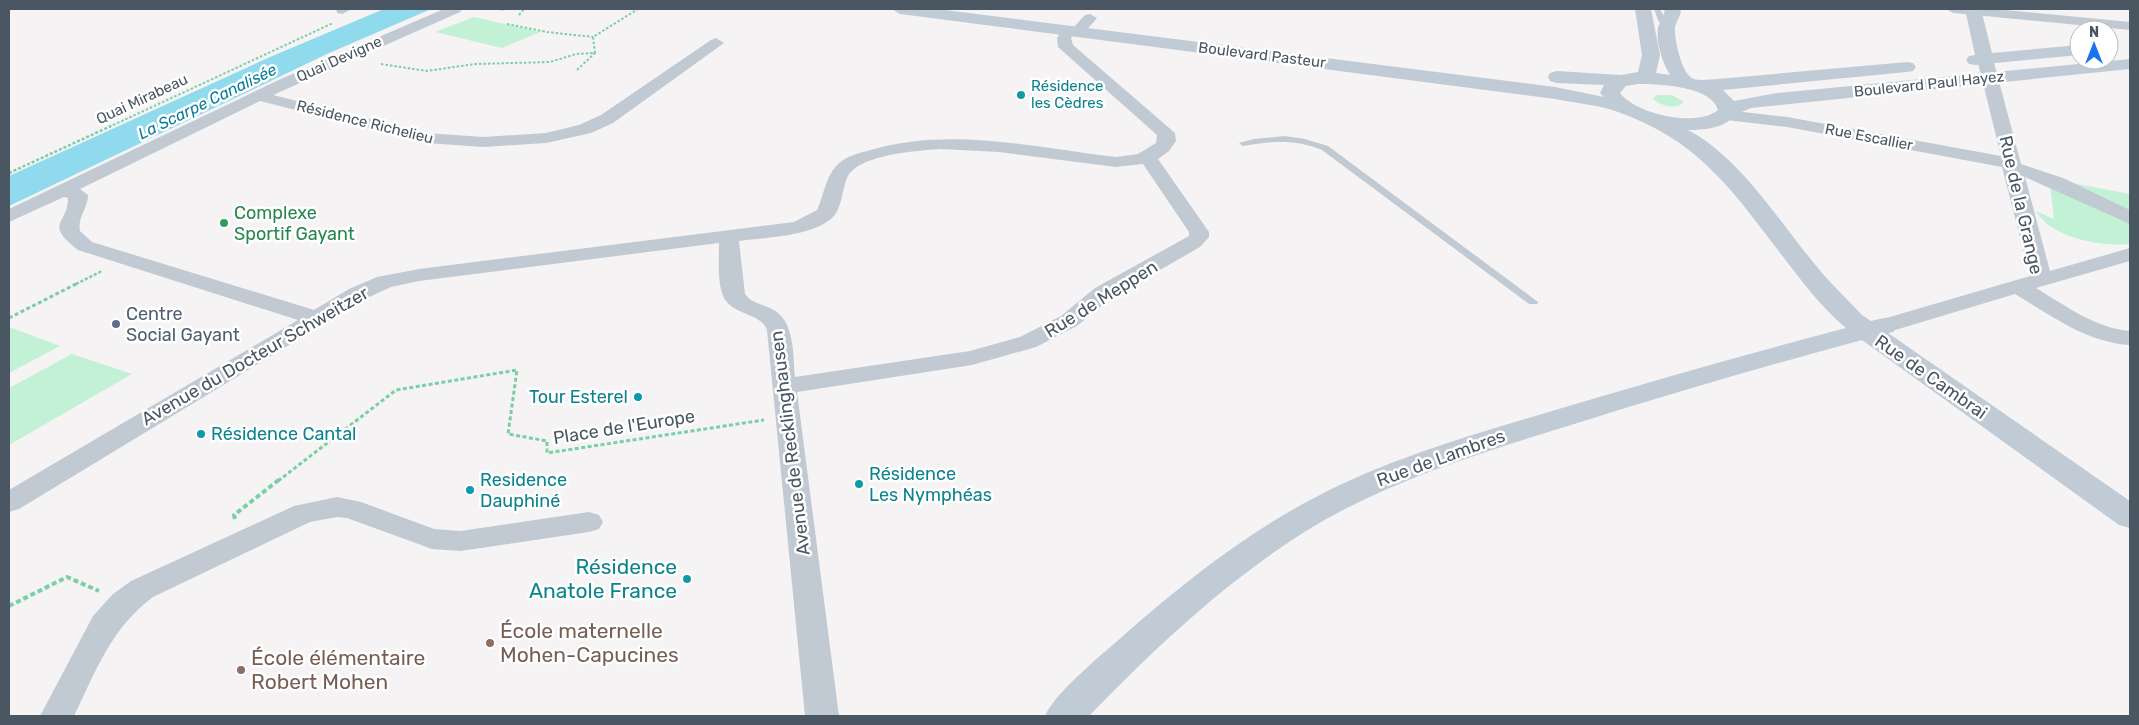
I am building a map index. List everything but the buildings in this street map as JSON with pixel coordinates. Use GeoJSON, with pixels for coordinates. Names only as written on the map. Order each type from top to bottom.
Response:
{"type":"FeatureCollection","features":[{"type":"Feature","properties":{"kind":"main road","name":"Boulevard Pasteur"},"geometry":{"type":"LineString","coordinates":[[900,9],[1563,94],[1622,107],[1652,119]]}},
{"type":"Feature","properties":{"kind":"main road","name":"Boulevard Pasteur"},"geometry":{"type":"LineString","coordinates":[[1018,9],[1570,78],[1623,81],[1643,78],[1689,84]]}},
{"type":"Feature","properties":{"kind":"main road"},"geometry":{"type":"LineString","coordinates":[[1643,9],[1651,61],[1650,69],[1643,78]]}},
{"type":"Feature","properties":{"kind":"main road"},"geometry":{"type":"LineString","coordinates":[[1673,9],[1667,29],[1674,67],[1689,84],[1720,98],[1723,115]]}},
{"type":"Feature","properties":{"kind":"main road"},"geometry":{"type":"LineString","coordinates":[[1973,10],[1985,60]]}},
{"type":"Feature","properties":{"kind":"main road","name":"Boulevard Paul Hayez"},"geometry":{"type":"LineString","coordinates":[[1955,62],[2069,51]]}},
{"type":"Feature","properties":{"kind":"main road","name":"Boulevard Paul Hayez"},"geometry":{"type":"LineString","coordinates":[[1652,119],[1680,124],[1723,115],[1759,101],[2130,64]]}},
{"type":"Feature","properties":{"kind":"main road","name":"Boulevard Paul Hayez"},"geometry":{"type":"LineString","coordinates":[[1689,84],[1718,85],[1925,65]]}},
{"type":"Feature","properties":{"kind":"main road"},"geometry":{"type":"LineString","coordinates":[[1622,107],[1613,100],[1610,93],[1614,85],[1623,81]]}},
{"type":"Feature","properties":{"kind":"main road","name":"Rue de Cambrai"},"geometry":{"type":"LineString","coordinates":[[1717,161],[1708,140],[1708,130],[1723,115]]}},
{"type":"Feature","properties":{"kind":"main road","name":"Rue de Cambrai"},"geometry":{"type":"LineString","coordinates":[[1652,119],[1693,141],[1717,161],[1758,208],[1791,252],[1829,297],[2130,494]]}},
{"type":"Feature","properties":{"kind":"main road","name":"Rue de Cambrai"},"geometry":{"type":"LineString","coordinates":[[1874,328],[2130,517]]}},
{"type":"Feature","properties":{"kind":"main road","name":"Rue de Lambres"},"geometry":{"type":"LineString","coordinates":[[1064,716],[1126,654],[1223,572],[1296,523],[1373,482],[1464,447],[1874,328]]}},
{"type":"Feature","properties":{"kind":"street","name":"Quai Devigne"},"geometry":{"type":"LineString","coordinates":[[9,216],[341,57],[455,9]]}},
{"type":"Feature","properties":{"kind":"street"},"geometry":{"type":"LineString","coordinates":[[1953,9],[2130,26]]}},
{"type":"Feature","properties":{"kind":"street"},"geometry":{"type":"LineString","coordinates":[[729,237],[788,229],[818,219],[829,208],[838,178],[845,168],[862,158],[890,150],[932,144],[957,144],[1116,162],[1134,161],[1148,157],[1164,146],[1167,141],[1166,133],[1066,47],[1064,38],[1090,18]]}},
{"type":"Feature","properties":{"kind":"street","name":"Résidence Richelieu"},"geometry":{"type":"LineString","coordinates":[[258,96],[426,138],[483,142],[546,138],[585,129],[607,119],[716,43]]}},
{"type":"Feature","properties":{"kind":"street","name":"Rue de la Grange"},"geometry":{"type":"LineString","coordinates":[[1874,328],[2042,280],[1985,60]]}},
{"type":"Feature","properties":{"kind":"street","name":"Rue Escallier"},"geometry":{"type":"LineString","coordinates":[[1723,115],[1787,122],[2011,165],[2066,187],[2130,218]]}},
{"type":"Feature","properties":{"kind":"street","name":"Rue de Meppen"},"geometry":{"type":"LineString","coordinates":[[784,386],[972,358],[1028,342],[1055,330],[1103,293],[1193,243],[1199,237],[1199,232],[1148,157]]}},
{"type":"Feature","properties":{"kind":"street"},"geometry":{"type":"LineString","coordinates":[[64,190],[78,195],[79,200],[70,219],[69,227],[72,235],[85,246],[316,318]]}},
{"type":"Feature","properties":{"kind":"street","name":"Avenue du Docteur Schweitzer"},"geometry":{"type":"LineString","coordinates":[[9,502],[364,290],[402,278],[729,237]]}},
{"type":"Feature","properties":{"kind":"street","name":"Avenue de Recklinghausen"},"geometry":{"type":"LineString","coordinates":[[729,237],[734,296],[743,304],[768,315],[777,324],[822,716]]}},
{"type":"Feature","properties":{"kind":"street"},"geometry":{"type":"LineString","coordinates":[[2042,280],[2130,254]]}},
{"type":"Feature","properties":{"kind":"street"},"geometry":{"type":"LineString","coordinates":[[2018,287],[2096,330],[2114,336],[2130,338]]}},
{"type":"Feature","properties":{"kind":"street"},"geometry":{"type":"LineString","coordinates":[[57,716],[104,625],[124,602],[166,577],[304,513],[337,507],[351,509],[432,539],[445,541],[460,541],[589,522]]}},
{"type":"Feature","properties":{"kind":"lane"},"geometry":{"type":"LineString","coordinates":[[1657,9],[1667,29]]}},
{"type":"Feature","properties":{"kind":"lane"},"geometry":{"type":"LineString","coordinates":[[1243,143],[1286,138],[1313,142],[1325,148],[1534,302]]}},
{"type":"Feature","properties":{"kind":"path"},"geometry":{"type":"LineString","coordinates":[[524,9],[520,14],[504,23],[547,32],[593,37],[638,9]]}},
{"type":"Feature","properties":{"kind":"path","name":"Quai Mirabeau"},"geometry":{"type":"LineString","coordinates":[[9,173],[285,45],[342,13]]}},
{"type":"Feature","properties":{"kind":"path"},"geometry":{"type":"LineString","coordinates":[[576,71],[595,53],[596,47],[593,37]]}},
{"type":"Feature","properties":{"kind":"path"},"geometry":{"type":"LineString","coordinates":[[341,57],[427,71],[475,64],[550,62],[576,54],[595,53]]}},
{"type":"Feature","properties":{"kind":"path"},"geometry":{"type":"LineString","coordinates":[[9,318],[127,259]]}},
{"type":"Feature","properties":{"kind":"path","name":"Place de l'Europe"},"geometry":{"type":"LineString","coordinates":[[241,542],[234,515],[396,390],[517,370],[508,434],[547,441],[547,453],[788,416]]}},
{"type":"Feature","properties":{"kind":"path"},"geometry":{"type":"LineString","coordinates":[[9,606],[67,577],[124,602]]}},
{"type":"Feature","properties":{"kind":"green space"},"geometry":{"type":"Polygon","coordinates":[[[474,17],[540,32],[502,48],[435,32],[474,17]]]}},
{"type":"Feature","properties":{"kind":"green space"},"geometry":{"type":"Polygon","coordinates":[[[1656,95],[1672,95],[1684,102],[1677,106],[1660,104],[1653,99],[1656,95]]]}},
{"type":"Feature","properties":{"kind":"green space"},"geometry":{"type":"Polygon","coordinates":[[[2056,180],[2130,194],[2130,244],[2105,244],[2078,239],[2053,228],[2043,220],[2036,211],[2054,219],[2050,184],[2056,180]]]}},
{"type":"Feature","properties":{"kind":"green space"},"geometry":{"type":"Polygon","coordinates":[[[9,327],[60,346],[9,373],[9,327]]]}},
{"type":"Feature","properties":{"kind":"green space"},"geometry":{"type":"Polygon","coordinates":[[[72,354],[132,374],[9,445],[9,388],[72,354]]]}},
{"type":"Feature","properties":{"kind":"water","name":"La Scarpe Canalisée"},"geometry":{"type":"Polygon","coordinates":[[[384,9],[431,9],[327,54],[9,206],[9,176],[270,57],[384,9]]]}},
{"type":"Feature","properties":{"kind":"place","name":"Résidence les Cèdres"},"geometry":{"type":"Point","coordinates":[1021,95]}},
{"type":"Feature","properties":{"kind":"place","name":"Complexe Sportif Gayant"},"geometry":{"type":"Point","coordinates":[224,223]}},
{"type":"Feature","properties":{"kind":"place","name":"Centre Social Gayant"},"geometry":{"type":"Point","coordinates":[116,324]}},
{"type":"Feature","properties":{"kind":"place","name":"Tour Esterel"},"geometry":{"type":"Point","coordinates":[638,397]}},
{"type":"Feature","properties":{"kind":"place","name":"Résidence Cantal"},"geometry":{"type":"Point","coordinates":[201,434]}},
{"type":"Feature","properties":{"kind":"place","name":"Résidence Les Nymphéas"},"geometry":{"type":"Point","coordinates":[859,484]}},
{"type":"Feature","properties":{"kind":"place","name":"Residence Dauphiné"},"geometry":{"type":"Point","coordinates":[470,490]}},
{"type":"Feature","properties":{"kind":"place","name":"Résidence Anatole France"},"geometry":{"type":"Point","coordinates":[687,579]}},
{"type":"Feature","properties":{"kind":"place","name":"École maternelle Mohen-Capucines"},"geometry":{"type":"Point","coordinates":[490,643]}},
{"type":"Feature","properties":{"kind":"place","name":"École élémentaire Robert Mohen"},"geometry":{"type":"Point","coordinates":[241,670]}}]}
